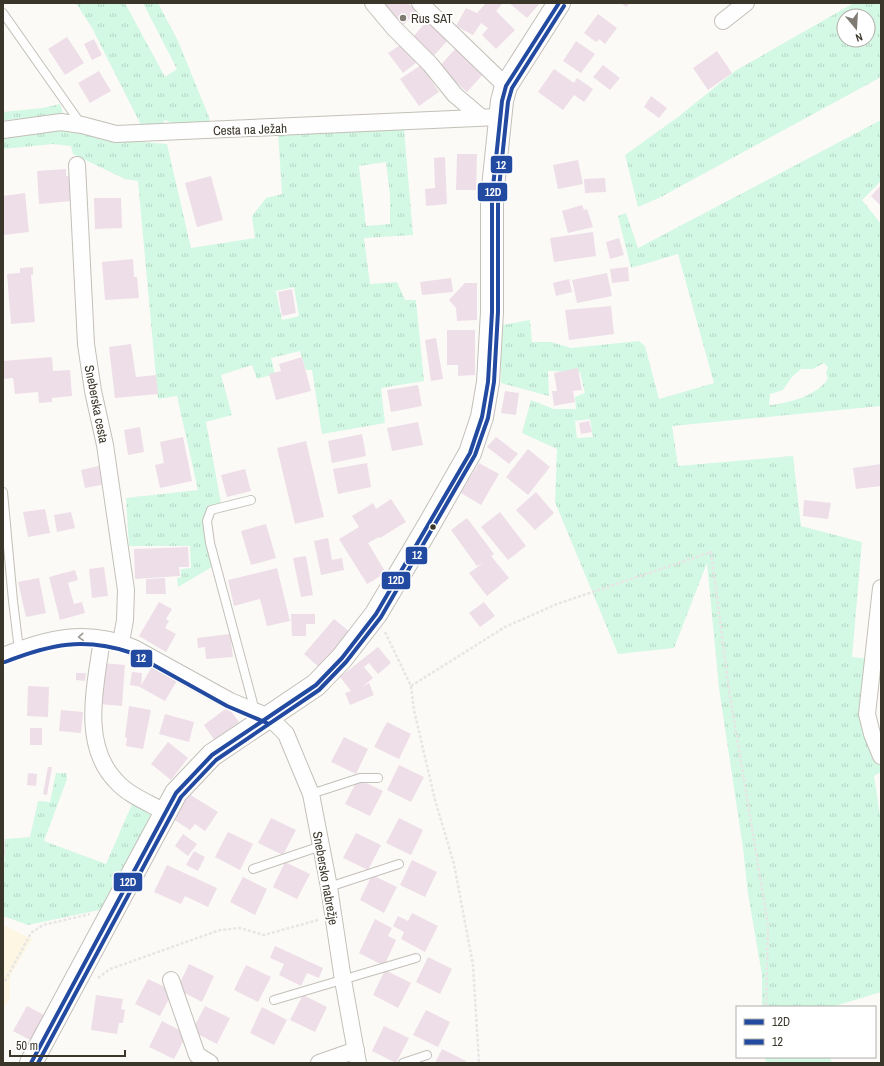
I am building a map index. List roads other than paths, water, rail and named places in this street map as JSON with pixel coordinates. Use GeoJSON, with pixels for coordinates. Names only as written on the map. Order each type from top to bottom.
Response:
{"type":"FeatureCollection","features":[{"type":"Feature","properties":{"kind":"main road"},"geometry":{"type":"LineString","coordinates":[[31,1063],[176,793],[212,755],[262,715],[316,685],[342,658],[376,614],[430,524],[470,453],[482,416],[491,354],[492,197],[490,117],[506,86],[559,3]]}},
{"type":"Feature","properties":{"kind":"street"},"geometry":{"type":"LineString","coordinates":[[373,3],[394,28],[430,64],[455,95],[490,117]]}},
{"type":"Feature","properties":{"kind":"street"},"geometry":{"type":"LineString","coordinates":[[420,3],[506,86]]}},
{"type":"Feature","properties":{"kind":"street"},"geometry":{"type":"LineString","coordinates":[[723,21],[746,3]]}},
{"type":"Feature","properties":{"kind":"street","name":"Cesta na Ježah"},"geometry":{"type":"LineString","coordinates":[[3,130],[61,122],[82,125],[116,134],[389,123],[490,117]]}},
{"type":"Feature","properties":{"kind":"street","name":"Sneberska cesta"},"geometry":{"type":"LineString","coordinates":[[77,165],[86,344],[93,391],[105,445],[126,590],[125,620],[121,642]]}},
{"type":"Feature","properties":{"kind":"street"},"geometry":{"type":"LineString","coordinates":[[881,588],[867,714],[872,734],[881,756]]}},
{"type":"Feature","properties":{"kind":"street"},"geometry":{"type":"LineString","coordinates":[[3,656],[50,639],[86,636],[121,642],[230,701],[262,715]]}},
{"type":"Feature","properties":{"kind":"street"},"geometry":{"type":"LineString","coordinates":[[102,639],[93,712],[93,728],[100,753],[106,769],[116,781],[127,790],[165,812]]}},
{"type":"Feature","properties":{"kind":"street","name":"Snebersko nabrežje"},"geometry":{"type":"LineString","coordinates":[[262,715],[286,734],[311,794],[329,887],[343,980],[357,1056],[319,1063]]}},
{"type":"Feature","properties":{"kind":"street"},"geometry":{"type":"LineString","coordinates":[[171,980],[197,1055],[210,1063]]}},
{"type":"Feature","properties":{"kind":"lane"},"geometry":{"type":"LineString","coordinates":[[3,13],[82,125]]}},
{"type":"Feature","properties":{"kind":"lane"},"geometry":{"type":"LineString","coordinates":[[3,492],[13,601],[20,650]]}},
{"type":"Feature","properties":{"kind":"lane"},"geometry":{"type":"LineString","coordinates":[[251,500],[211,510],[207,521],[210,543],[262,715]]}},
{"type":"Feature","properties":{"kind":"lane"},"geometry":{"type":"LineString","coordinates":[[311,794],[360,778],[378,778]]}},
{"type":"Feature","properties":{"kind":"lane"},"geometry":{"type":"LineString","coordinates":[[253,869],[321,846]]}},
{"type":"Feature","properties":{"kind":"lane"},"geometry":{"type":"LineString","coordinates":[[329,887],[399,864]]}},
{"type":"Feature","properties":{"kind":"lane"},"geometry":{"type":"LineString","coordinates":[[274,1000],[416,958]]}},
{"type":"Feature","properties":{"kind":"lane"},"geometry":{"type":"LineString","coordinates":[[403,1063],[427,1055]]}},
{"type":"Feature","properties":{"kind":"place","name":"Rus SAT"},"geometry":{"type":"Point","coordinates":[403,18]}}]}
